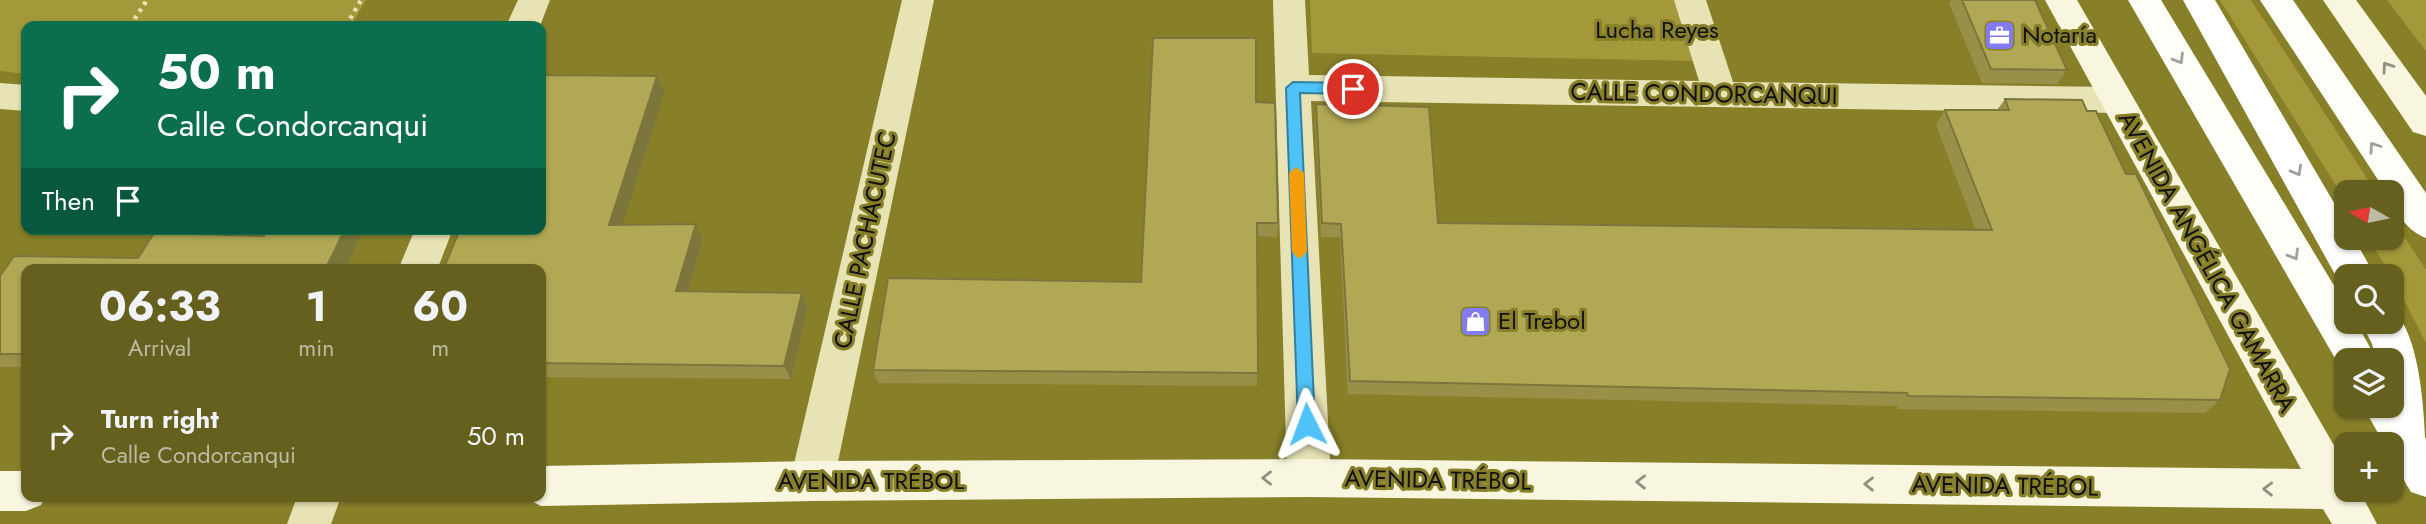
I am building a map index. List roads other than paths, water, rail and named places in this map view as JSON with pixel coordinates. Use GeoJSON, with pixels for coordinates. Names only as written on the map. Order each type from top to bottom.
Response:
{"type":"FeatureCollection","features":[{"type":"Feature","properties":{"kind":"highway"},"geometry":{"type":"LineString","coordinates":[[2199,0],[2349,264]]}},
{"type":"Feature","properties":{"kind":"highway"},"geometry":{"type":"LineString","coordinates":[[2388,334],[2392,341],[2424,475]]}},
{"type":"Feature","properties":{"kind":"main road"},"geometry":{"type":"LineString","coordinates":[[2144,0],[2350,348]]}},
{"type":"Feature","properties":{"kind":"main road"},"geometry":{"type":"LineString","coordinates":[[2276,0],[2426,223]]}},
{"type":"Feature","properties":{"kind":"main road"},"geometry":{"type":"LineString","coordinates":[[2391,418],[2424,475]]}},
{"type":"Feature","properties":{"kind":"street"},"geometry":{"type":"LineString","coordinates":[[525,21],[534,0]]}},
{"type":"Feature","properties":{"kind":"street","name":"CALLE PACHACUTEC"},"geometry":{"type":"LineString","coordinates":[[812,481],[918,0]]}},
{"type":"Feature","properties":{"kind":"street"},"geometry":{"type":"LineString","coordinates":[[1289,0],[1309,478]]}},
{"type":"Feature","properties":{"kind":"street"},"geometry":{"type":"LineString","coordinates":[[1690,0],[1720,94]]}},
{"type":"Feature","properties":{"kind":"street","name":"AVENIDA ANGÉLICA GAMARRA"},"geometry":{"type":"LineString","coordinates":[[2062,0],[2345,507]]}},
{"type":"Feature","properties":{"kind":"street"},"geometry":{"type":"LineString","coordinates":[[2339,0],[2426,123]]}},
{"type":"Feature","properties":{"kind":"street","name":"CALLE CONDORCANQUI"},"geometry":{"type":"LineString","coordinates":[[1293,88],[2116,100]]}},
{"type":"Feature","properties":{"kind":"street"},"geometry":{"type":"LineString","coordinates":[[0,96],[21,98]]}},
{"type":"Feature","properties":{"kind":"street"},"geometry":{"type":"LineString","coordinates":[[419,264],[432,235]]}},
{"type":"Feature","properties":{"kind":"street","name":"AVENIDA TRÉBOL"},"geometry":{"type":"LineString","coordinates":[[546,486],[812,481],[1309,478],[2345,507]]}},
{"type":"Feature","properties":{"kind":"street"},"geometry":{"type":"LineString","coordinates":[[0,491],[21,491]]}},
{"type":"Feature","properties":{"kind":"street"},"geometry":{"type":"LineString","coordinates":[[309,524],[317,502]]}},
{"type":"Feature","properties":{"kind":"place","name":"Notaría"},"geometry":{"type":"Point","coordinates":[1999,35]}},
{"type":"Feature","properties":{"kind":"place","name":"El Trebol"},"geometry":{"type":"Point","coordinates":[1475,321]}},
{"type":"Feature","properties":{"kind":"park label","name":"Lucha Reyes"},"geometry":{"type":"Point","coordinates":[1657,30]}}]}
